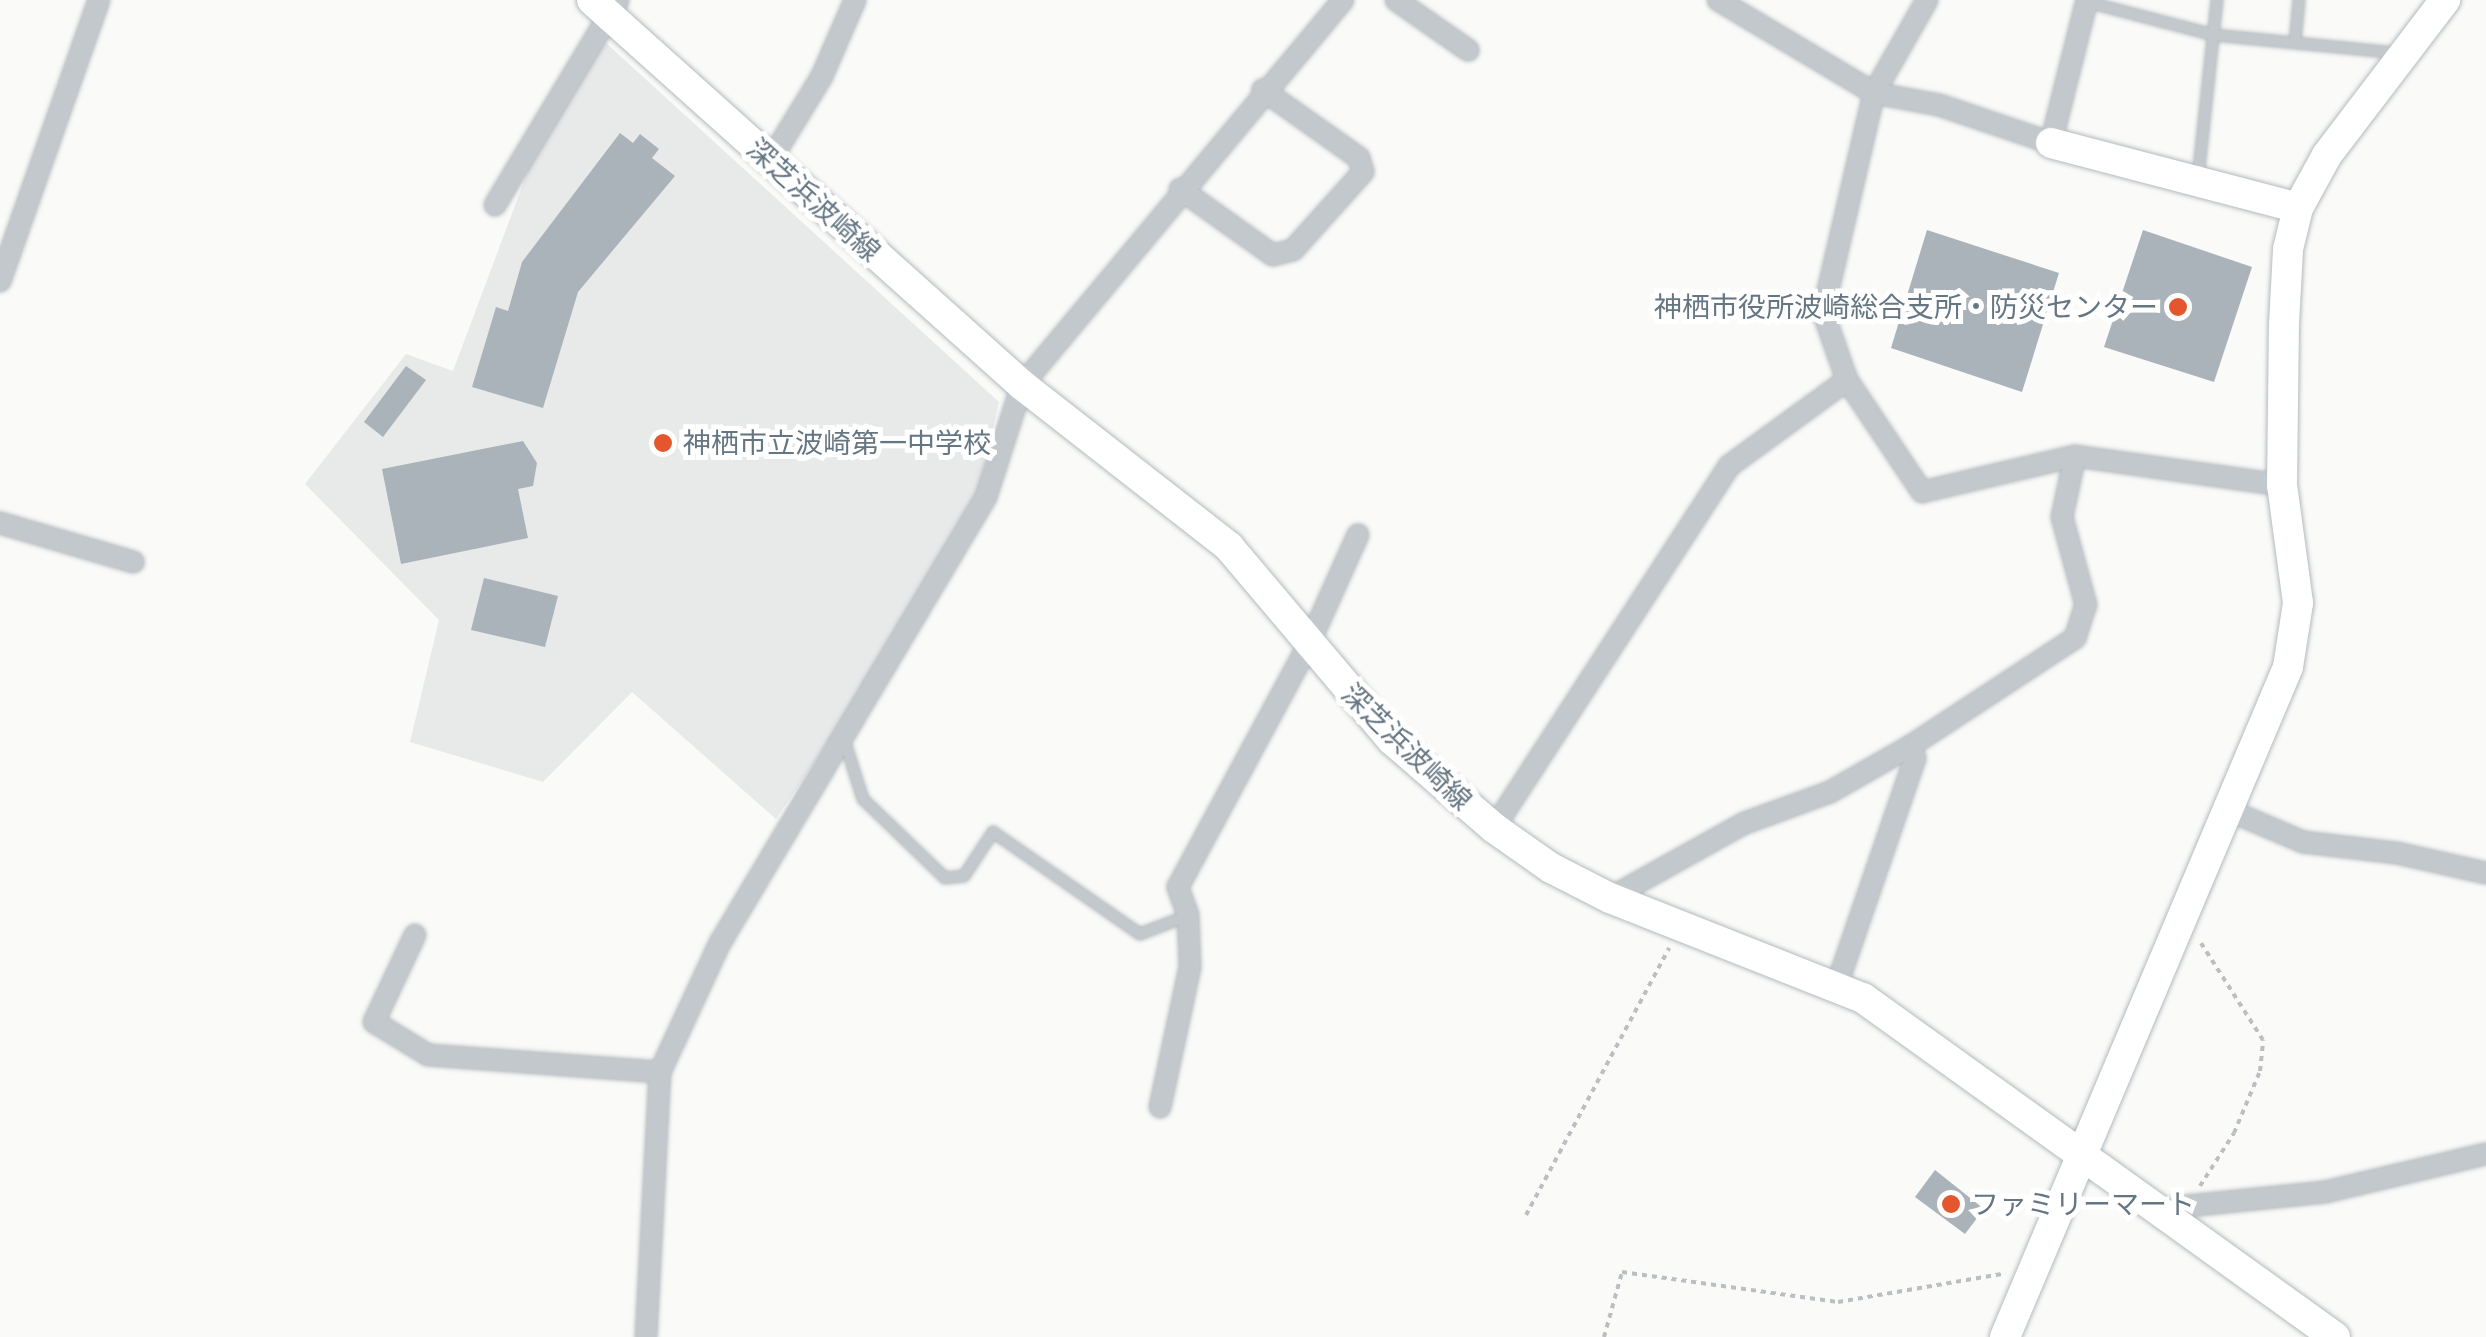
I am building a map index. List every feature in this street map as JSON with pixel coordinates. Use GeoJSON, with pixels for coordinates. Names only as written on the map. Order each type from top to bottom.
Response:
{"type":"FeatureCollection","features":[{"type":"Feature","properties":{"kind":"main road"},"geometry":{"type":"LineString","coordinates":[[2006,1337],[2086,1156],[2288,667],[2298,603],[2282,485],[2288,249],[2298,208],[2326,154],[2445,0]]}},
{"type":"Feature","properties":{"kind":"main road","name":"深芝浜波崎線"},"geometry":{"type":"LineString","coordinates":[[606,5],[770,161],[1022,384],[1240,557],[1308,646],[1392,740],[1494,828],[1551,868],[1610,898],[1837,984],[1905,1023],[2086,1156],[2179,1211],[2335,1337]]}},
{"type":"Feature","properties":{"kind":"main road"},"geometry":{"type":"LineString","coordinates":[[2051,143],[2298,208]]}},
{"type":"Feature","properties":{"kind":"street"},"geometry":{"type":"LineString","coordinates":[[0,281],[99,0]]}},
{"type":"Feature","properties":{"kind":"street"},"geometry":{"type":"LineString","coordinates":[[770,161],[822,76],[856,0]]}},
{"type":"Feature","properties":{"kind":"street"},"geometry":{"type":"LineString","coordinates":[[646,1337],[660,1072],[720,943],[986,497],[1022,384],[1263,90],[1344,0]]}},
{"type":"Feature","properties":{"kind":"street"},"geometry":{"type":"LineString","coordinates":[[1396,0],[1468,50]]}},
{"type":"Feature","properties":{"kind":"street"},"geometry":{"type":"LineString","coordinates":[[1718,0],[1874,93],[1939,106],[2051,143],[2084,1]]}},
{"type":"Feature","properties":{"kind":"street"},"geometry":{"type":"LineString","coordinates":[[1927,0],[1874,93],[1823,312],[1847,380],[1922,492],[2076,456],[2282,485]]}},
{"type":"Feature","properties":{"kind":"street"},"geometry":{"type":"LineString","coordinates":[[494,205],[606,5]]}},
{"type":"Feature","properties":{"kind":"street"},"geometry":{"type":"LineString","coordinates":[[1180,189],[1273,255],[1293,250],[1362,172],[1359,158],[1263,90]]}},
{"type":"Feature","properties":{"kind":"street"},"geometry":{"type":"LineString","coordinates":[[1494,828],[1729,466],[1847,380]]}},
{"type":"Feature","properties":{"kind":"street"},"geometry":{"type":"LineString","coordinates":[[1610,898],[1745,823],[1830,792],[1909,747],[2075,638],[2086,605],[2062,517],[2076,456]]}},
{"type":"Feature","properties":{"kind":"street"},"geometry":{"type":"LineString","coordinates":[[0,523],[133,562]]}},
{"type":"Feature","properties":{"kind":"street"},"geometry":{"type":"LineString","coordinates":[[1160,1107],[1190,968],[1188,915],[1178,887],[1308,646],[1358,535]]}},
{"type":"Feature","properties":{"kind":"street"},"geometry":{"type":"LineString","coordinates":[[1837,984],[1915,758],[1909,747]]}},
{"type":"Feature","properties":{"kind":"street"},"geometry":{"type":"LineString","coordinates":[[2228,810],[2303,842],[2396,853],[2486,874]]}},
{"type":"Feature","properties":{"kind":"street"},"geometry":{"type":"LineString","coordinates":[[415,935],[374,1022],[428,1055],[660,1072]]}},
{"type":"Feature","properties":{"kind":"street"},"geometry":{"type":"LineString","coordinates":[[2179,1211],[2325,1192],[2486,1154]]}},
{"type":"Feature","properties":{"kind":"lane"},"geometry":{"type":"LineString","coordinates":[[2198,183],[2217,0]]}},
{"type":"Feature","properties":{"kind":"lane"},"geometry":{"type":"LineString","coordinates":[[2295,43],[2300,0]]}},
{"type":"Feature","properties":{"kind":"lane"},"geometry":{"type":"LineString","coordinates":[[2084,1],[2214,36],[2402,53]]}},
{"type":"Feature","properties":{"kind":"lane"},"geometry":{"type":"LineString","coordinates":[[843,736],[862,798],[945,878],[964,876],[993,832],[1140,934],[1188,915]]}},
{"type":"Feature","properties":{"kind":"path"},"geometry":{"type":"LineString","coordinates":[[1526,1215],[1681,926]]}},
{"type":"Feature","properties":{"kind":"path"},"geometry":{"type":"LineString","coordinates":[[2179,1211],[2234,1133],[2260,1072],[2263,1040],[2198,938],[2180,930]]}},
{"type":"Feature","properties":{"kind":"path"},"geometry":{"type":"LineString","coordinates":[[1604,1337],[1622,1272],[1838,1302],[2036,1269]]}},
{"type":"Feature","properties":{"kind":"shaded area","name":"神栖市立波崎第一中学校"},"geometry":{"type":"Polygon","coordinates":[[[605,42],[999,402],[977,498],[853,705],[776,819],[632,692],[543,782],[410,742],[439,620],[305,484],[406,354],[453,371],[535,152],[605,42]]]}},
{"type":"Feature","properties":{"kind":"building"},"geometry":{"type":"Polygon","coordinates":[[[620,133],[633,143],[640,134],[659,149],[652,158],[675,176],[578,292],[543,408],[472,387],[496,307],[508,311],[522,262],[620,133]]]}},
{"type":"Feature","properties":{"kind":"building"},"geometry":{"type":"Polygon","coordinates":[[[1927,230],[2059,273],[2022,392],[1891,348],[1927,230]]]}},
{"type":"Feature","properties":{"kind":"building","name":"神栖市役所波崎総合支所・防災センター"},"geometry":{"type":"Polygon","coordinates":[[[2143,230],[2252,267],[2214,382],[2104,347],[2143,230]]]}},
{"type":"Feature","properties":{"kind":"building"},"geometry":{"type":"Polygon","coordinates":[[[406,366],[426,380],[383,437],[364,422],[406,366]]]}},
{"type":"Feature","properties":{"kind":"building"},"geometry":{"type":"Polygon","coordinates":[[[523,441],[537,463],[533,486],[518,489],[528,538],[401,564],[382,469],[523,441]]]}},
{"type":"Feature","properties":{"kind":"building"},"geometry":{"type":"Polygon","coordinates":[[[484,578],[558,596],[545,647],[471,630],[484,578]]]}},
{"type":"Feature","properties":{"kind":"building","name":"ファミリーマート"},"geometry":{"type":"Polygon","coordinates":[[[1935,1170],[1984,1209],[1965,1234],[1915,1197],[1935,1170]]]}},
{"type":"Feature","properties":{"kind":"place","name":"神栖市役所波崎総合支所・防災センター"},"geometry":{"type":"Point","coordinates":[2178,307]}},
{"type":"Feature","properties":{"kind":"place","name":"神栖市立波崎第一中学校"},"geometry":{"type":"Point","coordinates":[663,443]}},
{"type":"Feature","properties":{"kind":"place","name":"ファミリーマート"},"geometry":{"type":"Point","coordinates":[1951,1204]}}]}
